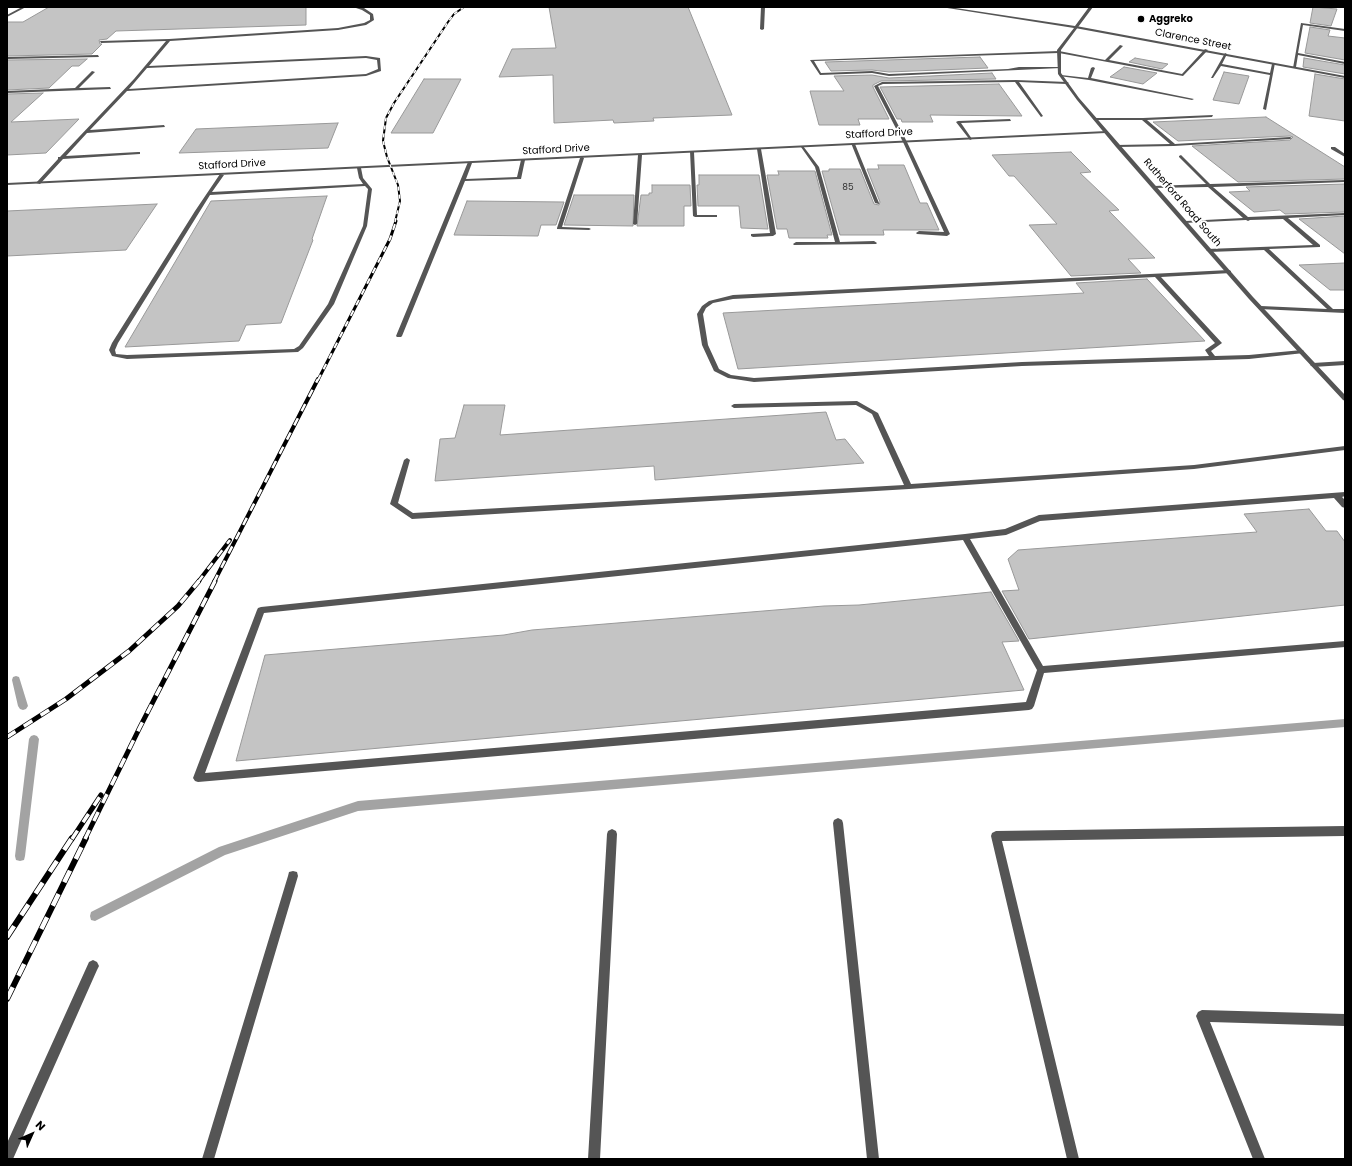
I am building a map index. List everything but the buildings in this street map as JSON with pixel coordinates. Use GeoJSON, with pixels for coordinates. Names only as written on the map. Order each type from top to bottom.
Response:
{"type":"FeatureCollection","features":[{"type":"Feature","properties":{"kind":"street"},"geometry":{"type":"LineString","coordinates":[[7,16],[24,7]]}},
{"type":"Feature","properties":{"kind":"street"},"geometry":{"type":"LineString","coordinates":[[101,42],[168,40],[338,29],[365,24],[372,20],[372,15],[363,9],[355,7]]}},
{"type":"Feature","properties":{"kind":"street"},"geometry":{"type":"LineString","coordinates":[[762,29],[763,7]]}},
{"type":"Feature","properties":{"kind":"street","name":"Clarence Street"},"geometry":{"type":"LineString","coordinates":[[943,7],[1076,27],[1345,77]]}},
{"type":"Feature","properties":{"kind":"street"},"geometry":{"type":"LineString","coordinates":[[1059,52],[1091,7]]}},
{"type":"Feature","properties":{"kind":"street"},"geometry":{"type":"LineString","coordinates":[[1294,67],[1302,24],[1345,30]]}},
{"type":"Feature","properties":{"kind":"street"},"geometry":{"type":"LineString","coordinates":[[38,182],[126,90],[147,67],[168,40]]}},
{"type":"Feature","properties":{"kind":"street"},"geometry":{"type":"LineString","coordinates":[[1106,60],[1121,46]]}},
{"type":"Feature","properties":{"kind":"street"},"geometry":{"type":"LineString","coordinates":[[1059,68],[1019,68],[1008,70],[889,75],[872,72],[820,74],[812,60],[1059,52],[1183,75],[1206,50]]}},
{"type":"Feature","properties":{"kind":"street","name":"Rutherford Road South"},"geometry":{"type":"LineString","coordinates":[[1059,52],[1059,68],[1062,76],[1095,119],[1209,250],[1313,366],[1345,399]]}},
{"type":"Feature","properties":{"kind":"street"},"geometry":{"type":"LineString","coordinates":[[1009,53],[1012,58]]}},
{"type":"Feature","properties":{"kind":"street"},"geometry":{"type":"LineString","coordinates":[[1212,77],[1225,54]]}},
{"type":"Feature","properties":{"kind":"street"},"geometry":{"type":"LineString","coordinates":[[1297,54],[1345,63]]}},
{"type":"Feature","properties":{"kind":"street"},"geometry":{"type":"LineString","coordinates":[[7,58],[98,56]]}},
{"type":"Feature","properties":{"kind":"street"},"geometry":{"type":"LineString","coordinates":[[126,90],[366,75],[380,70],[379,59],[366,57],[147,67]]}},
{"type":"Feature","properties":{"kind":"street"},"geometry":{"type":"LineString","coordinates":[[1016,63],[1019,68]]}},
{"type":"Feature","properties":{"kind":"street"},"geometry":{"type":"LineString","coordinates":[[1265,110],[1274,64]]}},
{"type":"Feature","properties":{"kind":"street"},"geometry":{"type":"LineString","coordinates":[[1220,65],[1272,74]]}},
{"type":"Feature","properties":{"kind":"street"},"geometry":{"type":"LineString","coordinates":[[1089,79],[1093,68]]}},
{"type":"Feature","properties":{"kind":"street"},"geometry":{"type":"LineString","coordinates":[[75,90],[93,72]]}},
{"type":"Feature","properties":{"kind":"street"},"geometry":{"type":"LineString","coordinates":[[1062,76],[1089,79],[1192,99]]}},
{"type":"Feature","properties":{"kind":"street"},"geometry":{"type":"LineString","coordinates":[[919,233],[947,234],[905,142],[876,86],[882,83],[1016,81],[1066,83]]}},
{"type":"Feature","properties":{"kind":"street"},"geometry":{"type":"LineString","coordinates":[[1016,81],[1041,116]]}},
{"type":"Feature","properties":{"kind":"street"},"geometry":{"type":"LineString","coordinates":[[7,92],[110,88]]}},
{"type":"Feature","properties":{"kind":"street"},"geometry":{"type":"LineString","coordinates":[[1095,119],[1143,119],[1212,116]]}},
{"type":"Feature","properties":{"kind":"street"},"geometry":{"type":"LineString","coordinates":[[1143,119],[1174,145]]}},
{"type":"Feature","properties":{"kind":"street"},"geometry":{"type":"LineString","coordinates":[[970,139],[958,122],[1010,120]]}},
{"type":"Feature","properties":{"kind":"street"},"geometry":{"type":"LineString","coordinates":[[86,132],[164,126]]}},
{"type":"Feature","properties":{"kind":"street","name":"Stafford Drive"},"geometry":{"type":"LineString","coordinates":[[7,184],[582,158],[1106,132]]}},
{"type":"Feature","properties":{"kind":"street"},"geometry":{"type":"LineString","coordinates":[[1118,146],[1174,145],[1290,138]]}},
{"type":"Feature","properties":{"kind":"street"},"geometry":{"type":"LineString","coordinates":[[853,144],[876,203]]}},
{"type":"Feature","properties":{"kind":"street"},"geometry":{"type":"LineString","coordinates":[[803,147],[817,167],[838,244]]}},
{"type":"Feature","properties":{"kind":"street"},"geometry":{"type":"LineString","coordinates":[[1333,148],[1345,156]]}},
{"type":"Feature","properties":{"kind":"street"},"geometry":{"type":"LineString","coordinates":[[753,235],[773,234],[759,149]]}},
{"type":"Feature","properties":{"kind":"street"},"geometry":{"type":"LineString","coordinates":[[692,152],[695,216],[715,216]]}},
{"type":"Feature","properties":{"kind":"street"},"geometry":{"type":"LineString","coordinates":[[60,158],[138,153]]}},
{"type":"Feature","properties":{"kind":"street"},"geometry":{"type":"LineString","coordinates":[[635,224],[640,155]]}},
{"type":"Feature","properties":{"kind":"street"},"geometry":{"type":"LineString","coordinates":[[1181,156],[1210,186],[1248,220]]}},
{"type":"Feature","properties":{"kind":"street"},"geometry":{"type":"LineString","coordinates":[[582,158],[559,228],[588,229]]}},
{"type":"Feature","properties":{"kind":"street"},"geometry":{"type":"LineString","coordinates":[[463,180],[519,178],[523,160]]}},
{"type":"Feature","properties":{"kind":"street"},"geometry":{"type":"LineString","coordinates":[[399,336],[470,163]]}},
{"type":"Feature","properties":{"kind":"street"},"geometry":{"type":"LineString","coordinates":[[222,174],[115,343],[112,350],[114,356],[128,357],[296,351],[302,347],[331,304],[365,226],[370,189],[361,178],[359,168]]}},
{"type":"Feature","properties":{"kind":"street"},"geometry":{"type":"LineString","coordinates":[[1154,187],[1345,181]]}},
{"type":"Feature","properties":{"kind":"street"},"geometry":{"type":"LineString","coordinates":[[208,194],[367,185]]}},
{"type":"Feature","properties":{"kind":"street"},"geometry":{"type":"LineString","coordinates":[[1186,222],[1345,214]]}},
{"type":"Feature","properties":{"kind":"street"},"geometry":{"type":"LineString","coordinates":[[1209,250],[1318,246],[1285,218]]}},
{"type":"Feature","properties":{"kind":"street"},"geometry":{"type":"LineString","coordinates":[[796,244],[874,243]]}},
{"type":"Feature","properties":{"kind":"street"},"geometry":{"type":"LineString","coordinates":[[1265,248],[1332,311]]}},
{"type":"Feature","properties":{"kind":"street"},"geometry":{"type":"LineString","coordinates":[[1229,272],[720,299],[704,307],[700,314],[701,326],[705,345],[716,370],[730,377],[754,380],[1022,364],[1213,358],[1302,352]]}},
{"type":"Feature","properties":{"kind":"street"},"geometry":{"type":"LineString","coordinates":[[1156,275],[1219,342],[1208,350],[1213,358]]}},
{"type":"Feature","properties":{"kind":"street"},"geometry":{"type":"LineString","coordinates":[[1261,308],[1345,311]]}},
{"type":"Feature","properties":{"kind":"street"},"geometry":{"type":"LineString","coordinates":[[1313,366],[1345,363]]}},
{"type":"Feature","properties":{"kind":"street"},"geometry":{"type":"LineString","coordinates":[[734,406],[857,402],[874,413],[909,487]]}},
{"type":"Feature","properties":{"kind":"street"},"geometry":{"type":"LineString","coordinates":[[407,460],[394,504],[412,516],[909,487],[1194,467],[1345,448]]}},
{"type":"Feature","properties":{"kind":"street"},"geometry":{"type":"LineString","coordinates":[[965,537],[1041,670],[1029,706],[198,778],[261,610],[965,537],[1006,532],[1039,518],[1345,494]]}},
{"type":"Feature","properties":{"kind":"street"},"geometry":{"type":"LineString","coordinates":[[1336,495],[1345,505]]}},
{"type":"Feature","properties":{"kind":"street"},"geometry":{"type":"LineString","coordinates":[[1041,670],[1345,644]]}},
{"type":"Feature","properties":{"kind":"street"},"geometry":{"type":"LineString","coordinates":[[838,823],[873,1159]]}},
{"type":"Feature","properties":{"kind":"street"},"geometry":{"type":"LineString","coordinates":[[1073,1159],[996,836],[1345,832]]}},
{"type":"Feature","properties":{"kind":"street"},"geometry":{"type":"LineString","coordinates":[[594,1159],[612,834]]}},
{"type":"Feature","properties":{"kind":"street"},"geometry":{"type":"LineString","coordinates":[[208,1159],[293,876]]}},
{"type":"Feature","properties":{"kind":"street"},"geometry":{"type":"LineString","coordinates":[[7,1158],[93,966]]}},
{"type":"Feature","properties":{"kind":"street"},"geometry":{"type":"LineString","coordinates":[[1259,1159],[1202,1016],[1345,1020]]}},
{"type":"Feature","properties":{"kind":"waterway"},"geometry":{"type":"LineString","coordinates":[[16,680],[23,706]]}},
{"type":"Feature","properties":{"kind":"waterway"},"geometry":{"type":"LineString","coordinates":[[95,916],[223,851],[358,806],[1345,723]]}},
{"type":"Feature","properties":{"kind":"waterway"},"geometry":{"type":"LineString","coordinates":[[20,856],[34,739]]}},
{"type":"Feature","properties":{"kind":"railway"},"geometry":{"type":"LineString","coordinates":[[395,222],[400,201],[398,185],[387,157],[383,141],[386,118],[394,103],[448,22],[454,14],[464,7]]}},
{"type":"Feature","properties":{"kind":"railway"},"geometry":{"type":"LineString","coordinates":[[318,380],[390,239],[396,221]]}},
{"type":"Feature","properties":{"kind":"railway"},"geometry":{"type":"LineString","coordinates":[[214,582],[318,379]]}},
{"type":"Feature","properties":{"kind":"railway"},"geometry":{"type":"LineString","coordinates":[[198,582],[230,540]]}},
{"type":"Feature","properties":{"kind":"railway"},"geometry":{"type":"LineString","coordinates":[[7,737],[66,699],[129,651],[178,606],[199,581]]}},
{"type":"Feature","properties":{"kind":"railway"},"geometry":{"type":"LineString","coordinates":[[85,839],[140,727],[215,581]]}},
{"type":"Feature","properties":{"kind":"railway"},"geometry":{"type":"LineString","coordinates":[[72,839],[101,795]]}},
{"type":"Feature","properties":{"kind":"railway"},"geometry":{"type":"LineString","coordinates":[[7,937],[72,838]]}},
{"type":"Feature","properties":{"kind":"railway"},"geometry":{"type":"LineString","coordinates":[[7,999],[86,838]]}},
{"type":"Feature","properties":{"kind":"place","name":"Aggreko"},"geometry":{"type":"Point","coordinates":[1141,19]}}]}
